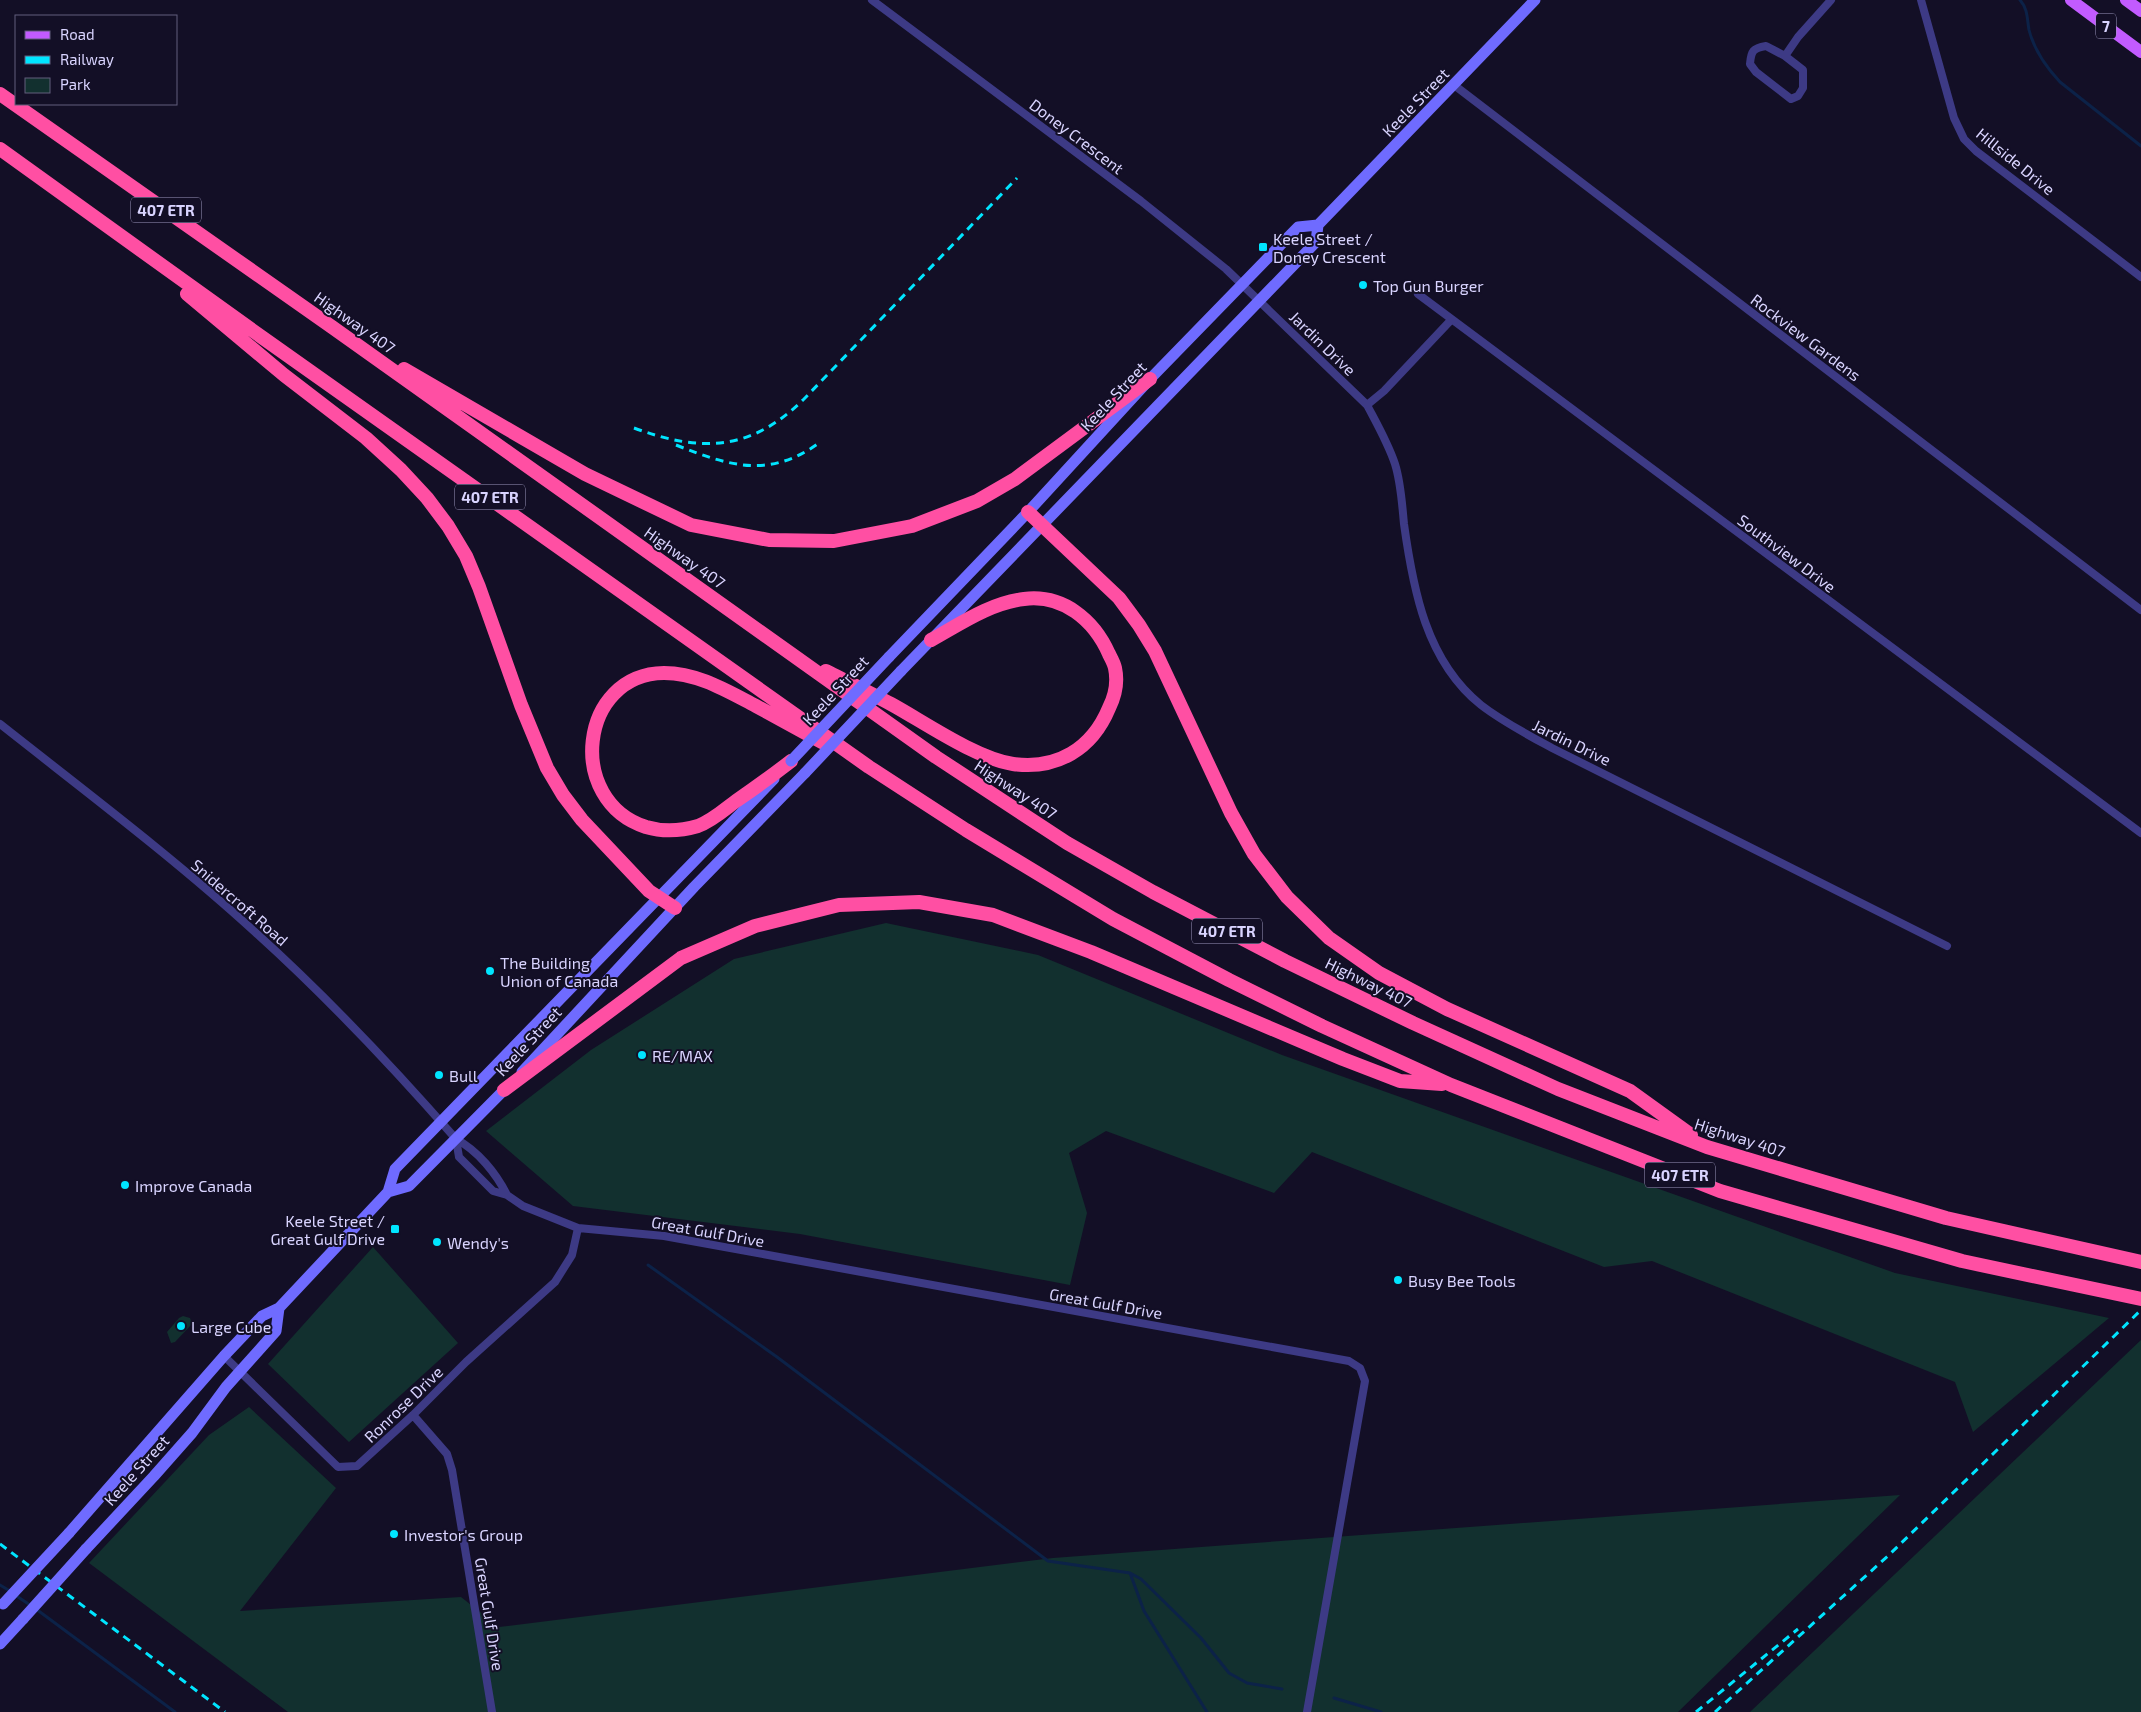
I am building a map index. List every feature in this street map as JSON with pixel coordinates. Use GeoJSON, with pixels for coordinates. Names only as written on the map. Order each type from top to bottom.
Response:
{"type":"FeatureCollection","features":[{"type":"Feature","properties":{"kind":"highway","name":"Highway 407"},"geometry":{"type":"LineString","coordinates":[[0,94],[15,105]]}},
{"type":"Feature","properties":{"kind":"highway","name":"Highway 407"},"geometry":{"type":"LineString","coordinates":[[16,105],[332,327],[936,757],[1022,814],[1153,892],[1285,961],[1413,1023],[1558,1089],[1707,1147],[1946,1218],[2141,1262]]}},
{"type":"Feature","properties":{"kind":"highway","name":"407 ETR"},"geometry":{"type":"LineString","coordinates":[[0,149],[869,767],[966,830],[1122,924],[1314,1022],[1451,1085],[1720,1191],[1962,1261],[2141,1299]]}},
{"type":"Feature","properties":{"kind":"highway"},"geometry":{"type":"LineString","coordinates":[[111,228],[251,348],[366,438],[402,470],[427,498],[448,526],[466,556],[524,713],[547,768],[559,788],[582,820],[649,890],[675,908]]}},
{"type":"Feature","properties":{"kind":"highway"},"geometry":{"type":"LineString","coordinates":[[332,327],[585,474],[691,525],[769,540],[834,541],[912,526],[977,501],[1028,469],[1150,380]]}},
{"type":"Feature","properties":{"kind":"highway"},"geometry":{"type":"LineString","coordinates":[[1028,512],[1118,598],[1139,625],[1155,651],[1231,813],[1254,854],[1287,898],[1329,938],[1379,973],[1447,1009],[1630,1091],[1707,1147]]}},
{"type":"Feature","properties":{"kind":"highway"},"geometry":{"type":"LineString","coordinates":[[783,649],[891,704],[983,754],[1011,764],[1033,765],[1055,761],[1080,749],[1102,726],[1115,695],[1115,668],[1101,637],[1080,614],[1053,600],[1024,599],[999,604],[931,640]]}},
{"type":"Feature","properties":{"kind":"highway"},"geometry":{"type":"LineString","coordinates":[[791,761],[718,815],[700,825],[684,830],[655,830],[638,824],[620,814],[601,791],[593,762],[594,728],[601,711],[611,698],[636,678],[665,673],[690,676],[712,683],[869,767]]}},
{"type":"Feature","properties":{"kind":"highway"},"geometry":{"type":"LineString","coordinates":[[504,1090],[681,958],[755,926],[839,904],[919,902],[993,915],[1091,952],[1343,1059],[1400,1081],[1451,1085]]}},
{"type":"Feature","properties":{"kind":"main road","name":"Keele Street"},"geometry":{"type":"LineString","coordinates":[[388,1192],[409,1186],[504,1090],[900,671],[1316,242],[1318,225],[1535,0]]}},
{"type":"Feature","properties":{"kind":"main road","name":"7"},"geometry":{"type":"LineString","coordinates":[[2071,0],[2141,52]]}},
{"type":"Feature","properties":{"kind":"main road","name":"7"},"geometry":{"type":"LineString","coordinates":[[2126,0],[2141,11]]}},
{"type":"Feature","properties":{"kind":"main road","name":"Keele Street"},"geometry":{"type":"LineString","coordinates":[[2,1606],[69,1533],[224,1356],[262,1316],[279,1308],[388,1192],[395,1169],[660,898],[1028,512],[1150,380],[1298,227],[1318,225]]}},
{"type":"Feature","properties":{"kind":"main road","name":"Keele Street"},"geometry":{"type":"LineString","coordinates":[[0,1644],[185,1440],[276,1331],[279,1308]]}},
{"type":"Feature","properties":{"kind":"street","name":"Doney Crescent"},"geometry":{"type":"LineString","coordinates":[[872,0],[1172,224],[1243,284],[1259,301]]}},
{"type":"Feature","properties":{"kind":"street"},"geometry":{"type":"LineString","coordinates":[[1785,56],[1798,37],[1831,0]]}},
{"type":"Feature","properties":{"kind":"street","name":"Hillside Drive"},"geometry":{"type":"LineString","coordinates":[[1921,0],[1954,118],[1964,139],[1976,151],[2141,277]]}},
{"type":"Feature","properties":{"kind":"street"},"geometry":{"type":"LineString","coordinates":[[1766,46],[1785,56],[1803,70],[1804,88],[1798,96],[1791,99],[1756,72],[1750,64],[1751,52],[1755,48],[1766,46]]}},
{"type":"Feature","properties":{"kind":"street","name":"Rockview Gardens"},"geometry":{"type":"LineString","coordinates":[[1454,85],[2141,610]]}},
{"type":"Feature","properties":{"kind":"street","name":"Southview Drive"},"geometry":{"type":"LineString","coordinates":[[1418,294],[2141,833]]}},
{"type":"Feature","properties":{"kind":"street","name":"Jardin Drive"},"geometry":{"type":"LineString","coordinates":[[1259,301],[1367,405],[1395,463],[1410,563],[1424,621],[1435,648],[1451,673],[1480,705],[1515,729],[1947,946]]}},
{"type":"Feature","properties":{"kind":"street"},"geometry":{"type":"LineString","coordinates":[[1367,405],[1384,391],[1451,320]]}},
{"type":"Feature","properties":{"kind":"street","name":"Snidercroft Road"},"geometry":{"type":"LineString","coordinates":[[0,724],[154,844],[256,932],[332,1004],[456,1139]]}},
{"type":"Feature","properties":{"kind":"street","name":"Great Gulf Drive"},"geometry":{"type":"LineString","coordinates":[[456,1139],[470,1147],[500,1182],[507,1195]]}},
{"type":"Feature","properties":{"kind":"street","name":"Great Gulf Drive"},"geometry":{"type":"LineString","coordinates":[[456,1139],[460,1157],[494,1191],[507,1195],[523,1206],[578,1228],[664,1236],[1349,1361],[1360,1368],[1365,1381],[1307,1712]]}},
{"type":"Feature","properties":{"kind":"street","name":"Ronrose Drive"},"geometry":{"type":"LineString","coordinates":[[224,1356],[338,1467],[357,1466],[413,1415],[466,1362],[554,1282],[572,1255],[578,1228]]}},
{"type":"Feature","properties":{"kind":"street","name":"Great Gulf Drive"},"geometry":{"type":"LineString","coordinates":[[413,1415],[447,1454],[452,1470],[492,1712]]}},
{"type":"Feature","properties":{"kind":"green space"},"geometry":{"type":"Polygon","coordinates":[[[886,923],[1038,955],[1282,1055],[1895,1273],[2109,1318],[1973,1432],[1955,1382],[1652,1261],[1604,1267],[1312,1152],[1274,1193],[1106,1131],[1069,1153],[1087,1213],[1070,1285],[800,1234],[573,1206],[486,1131],[591,1050],[734,959],[886,923]]]}},
{"type":"Feature","properties":{"kind":"green space"},"geometry":{"type":"Polygon","coordinates":[[[373,1247],[458,1343],[349,1442],[268,1364],[373,1247]]]}},
{"type":"Feature","properties":{"kind":"green space"},"geometry":{"type":"Polygon","coordinates":[[[183,1316],[190,1318],[192,1324],[175,1342],[171,1343],[167,1332],[183,1316]]]}},
{"type":"Feature","properties":{"kind":"green space"},"geometry":{"type":"Polygon","coordinates":[[[2141,1340],[2141,1712],[1750,1712],[2141,1340]]]}},
{"type":"Feature","properties":{"kind":"green space"},"geometry":{"type":"Polygon","coordinates":[[[249,1407],[336,1488],[240,1611],[461,1597],[499,1627],[1053,1558],[1900,1495],[1678,1712],[288,1712],[89,1563],[209,1435],[249,1407]]]}},
{"type":"Feature","properties":{"kind":"waterway"},"geometry":{"type":"LineString","coordinates":[[2020,0],[2026,11],[2029,30],[2034,44],[2045,64],[2060,82],[2141,146]]}},
{"type":"Feature","properties":{"kind":"waterway"},"geometry":{"type":"LineString","coordinates":[[648,1265],[777,1357],[1048,1561],[1130,1573],[1141,1579],[1201,1638],[1229,1673],[1247,1683],[1282,1689]]}},
{"type":"Feature","properties":{"kind":"waterway"},"geometry":{"type":"LineString","coordinates":[[1130,1573],[1144,1611],[1207,1712]]}},
{"type":"Feature","properties":{"kind":"waterway"},"geometry":{"type":"LineString","coordinates":[[0,1585],[10,1591]]}},
{"type":"Feature","properties":{"kind":"waterway"},"geometry":{"type":"LineString","coordinates":[[15,1595],[30,1605]]}},
{"type":"Feature","properties":{"kind":"waterway"},"geometry":{"type":"LineString","coordinates":[[36,1609],[175,1712]]}},
{"type":"Feature","properties":{"kind":"waterway"},"geometry":{"type":"LineString","coordinates":[[1334,1698],[1381,1712]]}},
{"type":"Feature","properties":{"kind":"railway"},"geometry":{"type":"LineString","coordinates":[[634,428],[659,436],[704,444],[745,438],[765,429],[804,399],[1017,178]]}},
{"type":"Feature","properties":{"kind":"railway"},"geometry":{"type":"LineString","coordinates":[[676,445],[731,463],[766,465],[801,454],[819,443]]}},
{"type":"Feature","properties":{"kind":"railway"},"geometry":{"type":"LineString","coordinates":[[1715,1712],[1890,1554],[2141,1310]]}},
{"type":"Feature","properties":{"kind":"railway"},"geometry":{"type":"LineString","coordinates":[[0,1544],[225,1712]]}},
{"type":"Feature","properties":{"kind":"railway"},"geometry":{"type":"LineString","coordinates":[[1696,1712],[1798,1629]]}},
{"type":"Feature","properties":{"kind":"place","name":"Keele Street / Doney Crescent"},"geometry":{"type":"Point","coordinates":[1263,247]}},
{"type":"Feature","properties":{"kind":"place","name":"Top Gun Burger"},"geometry":{"type":"Point","coordinates":[1363,285]}},
{"type":"Feature","properties":{"kind":"place","name":"The Building Union of Canada"},"geometry":{"type":"Point","coordinates":[490,971]}},
{"type":"Feature","properties":{"kind":"place","name":"RE/MAX"},"geometry":{"type":"Point","coordinates":[642,1055]}},
{"type":"Feature","properties":{"kind":"place","name":"Bull"},"geometry":{"type":"Point","coordinates":[439,1075]}},
{"type":"Feature","properties":{"kind":"place","name":"Improve Canada"},"geometry":{"type":"Point","coordinates":[125,1185]}},
{"type":"Feature","properties":{"kind":"place","name":"Keele Street / Great Gulf Drive"},"geometry":{"type":"Point","coordinates":[395,1229]}},
{"type":"Feature","properties":{"kind":"place","name":"Wendy's"},"geometry":{"type":"Point","coordinates":[437,1242]}},
{"type":"Feature","properties":{"kind":"place","name":"Busy Bee Tools"},"geometry":{"type":"Point","coordinates":[1398,1280]}},
{"type":"Feature","properties":{"kind":"place","name":"Large Cube"},"geometry":{"type":"Point","coordinates":[181,1326]}},
{"type":"Feature","properties":{"kind":"place","name":"Investor's Group"},"geometry":{"type":"Point","coordinates":[394,1534]}}]}
